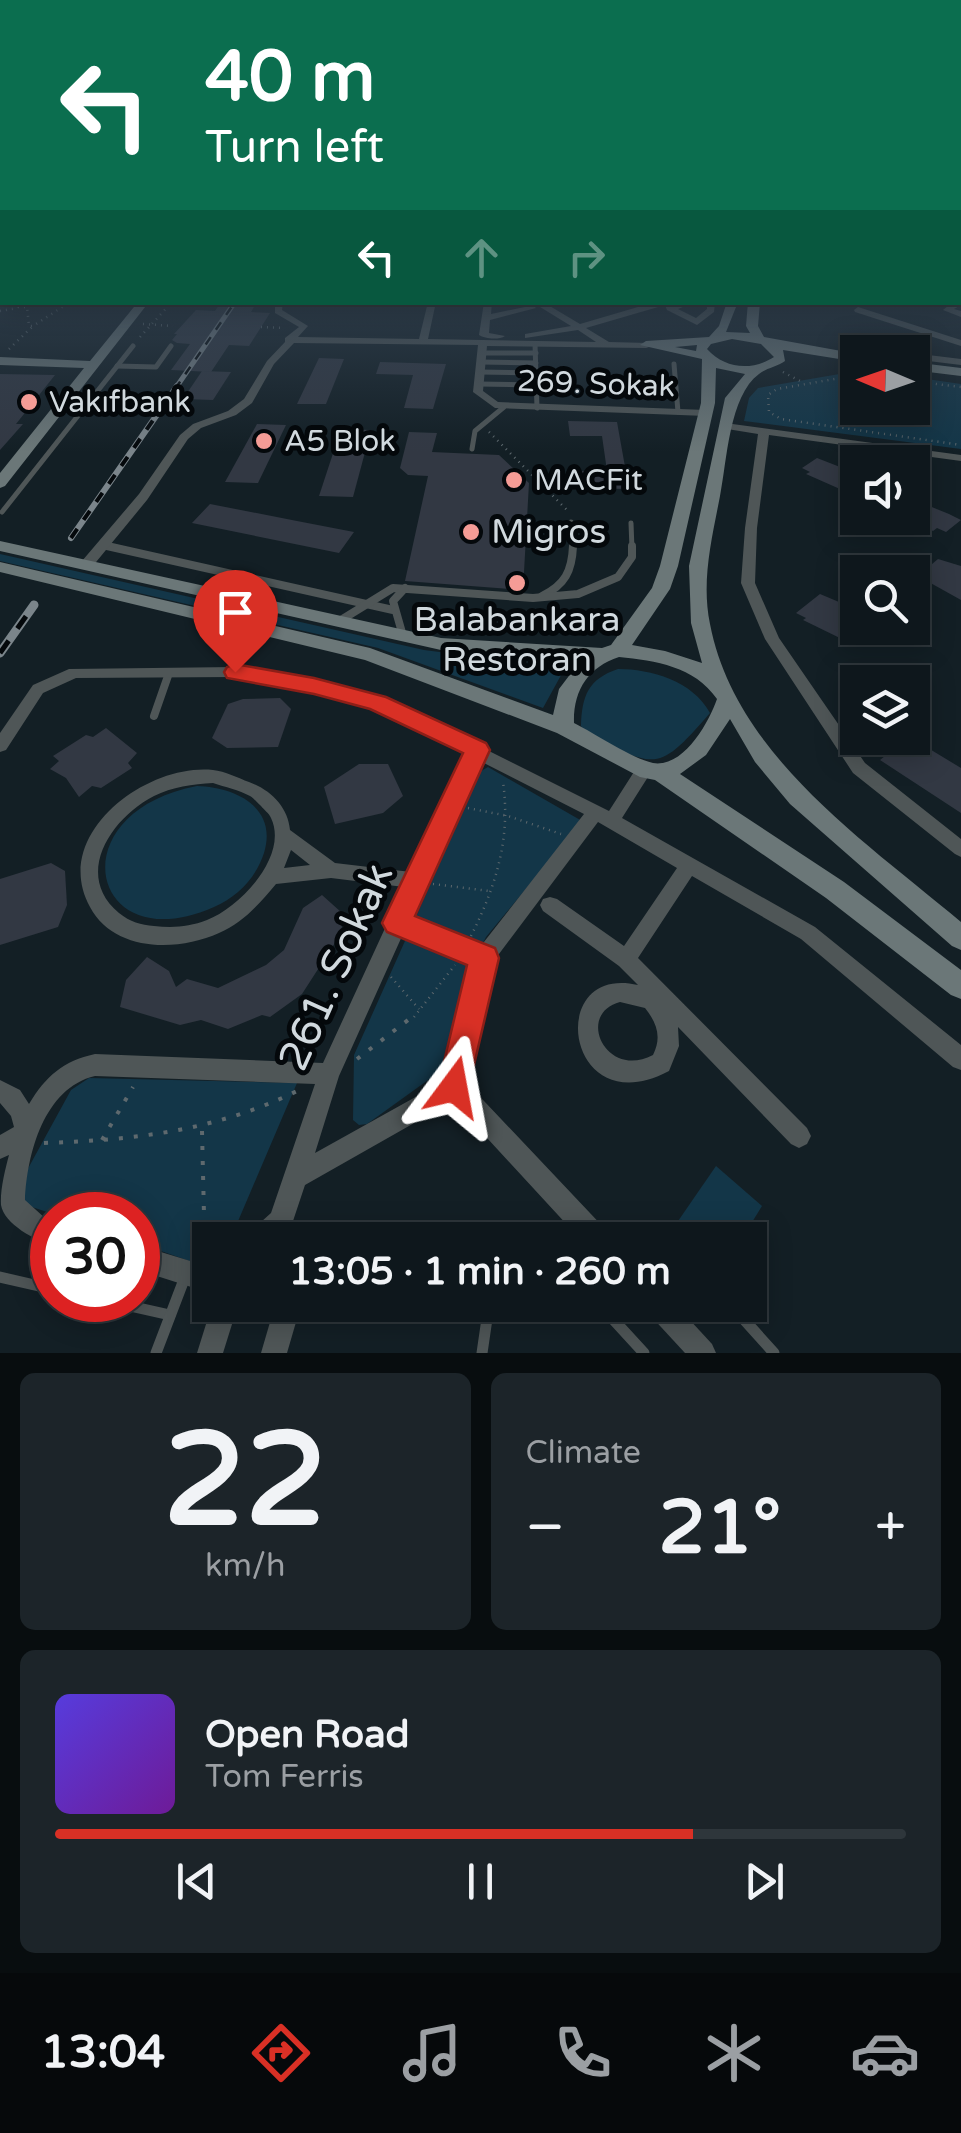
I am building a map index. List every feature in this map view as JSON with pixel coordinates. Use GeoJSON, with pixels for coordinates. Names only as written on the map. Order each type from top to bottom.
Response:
{"type":"FeatureCollection","features":[{"type":"Feature","properties":{"kind":"main road"},"geometry":{"type":"LineString","coordinates":[[0,483],[125,325]]}},
{"type":"Feature","properties":{"kind":"main road"},"geometry":{"type":"LineString","coordinates":[[564,728],[562,700],[586,665],[610,652],[661,589],[670,566],[706,413],[708,358],[701,348],[726,325]]}},
{"type":"Feature","properties":{"kind":"main road"},"geometry":{"type":"LineString","coordinates":[[752,325],[781,358],[764,368],[732,398],[698,566],[700,623],[722,689],[763,756],[798,798],[961,938]]}},
{"type":"Feature","properties":{"kind":"main road"},"geometry":{"type":"LineString","coordinates":[[646,345],[711,339],[765,342],[840,355]]}},
{"type":"Feature","properties":{"kind":"main road"},"geometry":{"type":"LineString","coordinates":[[646,345],[708,358],[733,368],[840,366]]}},
{"type":"Feature","properties":{"kind":"main road"},"geometry":{"type":"LineString","coordinates":[[0,359],[92,365]]}},
{"type":"Feature","properties":{"kind":"main road"},"geometry":{"type":"LineString","coordinates":[[930,373],[961,379]]}},
{"type":"Feature","properties":{"kind":"main road"},"geometry":{"type":"LineString","coordinates":[[0,546],[403,636],[476,648],[610,652],[680,661],[722,689]]}},
{"type":"Feature","properties":{"kind":"main road"},"geometry":{"type":"LineString","coordinates":[[0,566],[370,655],[564,728],[654,772],[835,890],[961,986]]}},
{"type":"Feature","properties":{"kind":"main road"},"geometry":{"type":"LineString","coordinates":[[654,772],[678,769],[704,740],[724,711],[722,689]]}},
{"type":"Feature","properties":{"kind":"street"},"geometry":{"type":"LineString","coordinates":[[86,564],[143,497],[184,437],[196,426],[248,402],[288,340],[303,325]]}},
{"type":"Feature","properties":{"kind":"street"},"geometry":{"type":"LineString","coordinates":[[428,342],[430,325]]}},
{"type":"Feature","properties":{"kind":"street"},"geometry":{"type":"LineString","coordinates":[[428,342],[434,325]]}},
{"type":"Feature","properties":{"kind":"street"},"geometry":{"type":"LineString","coordinates":[[485,325],[484,336],[532,336],[586,325]]}},
{"type":"Feature","properties":{"kind":"street"},"geometry":{"type":"LineString","coordinates":[[576,325],[608,345]]}},
{"type":"Feature","properties":{"kind":"street"},"geometry":{"type":"LineString","coordinates":[[905,325],[961,343]]}},
{"type":"Feature","properties":{"kind":"street"},"geometry":{"type":"LineString","coordinates":[[288,340],[428,342],[481,363],[536,349],[646,345]]}},
{"type":"Feature","properties":{"kind":"street"},"geometry":{"type":"LineString","coordinates":[[930,358],[961,362]]}},
{"type":"Feature","properties":{"kind":"street","name":"269. Sokak"},"geometry":{"type":"LineString","coordinates":[[481,363],[480,396],[504,407],[706,413]]}},
{"type":"Feature","properties":{"kind":"street"},"geometry":{"type":"LineString","coordinates":[[725,426],[961,458]]}},
{"type":"Feature","properties":{"kind":"street"},"geometry":{"type":"LineString","coordinates":[[764,431],[750,528],[748,583],[772,639],[859,768],[961,849]]}},
{"type":"Feature","properties":{"kind":"street"},"geometry":{"type":"LineString","coordinates":[[0,746],[29,698],[61,676],[235,672],[377,703],[604,816],[808,934],[961,1059]]}},
{"type":"Feature","properties":{"kind":"street","name":"261. Sokak"},"geometry":{"type":"LineString","coordinates":[[286,1222],[295,1177],[329,1074],[477,750]]}},
{"type":"Feature","properties":{"kind":"street"},"geometry":{"type":"LineString","coordinates":[[295,1177],[454,1087],[484,958],[575,840],[654,772]]}},
{"type":"Feature","properties":{"kind":"street"},"geometry":{"type":"LineString","coordinates":[[214,776],[242,781],[264,793],[279,812],[285,836],[281,860],[245,908],[214,926],[178,936],[144,935],[115,924],[96,905],[88,880],[91,853],[105,827],[126,805],[154,788],[184,778],[214,776]]}},
{"type":"Feature","properties":{"kind":"street"},"geometry":{"type":"LineString","coordinates":[[285,836],[331,870]]}},
{"type":"Feature","properties":{"kind":"street"},"geometry":{"type":"LineString","coordinates":[[626,960],[690,864]]}},
{"type":"Feature","properties":{"kind":"street"},"geometry":{"type":"LineString","coordinates":[[272,876],[331,870],[416,881]]}},
{"type":"Feature","properties":{"kind":"street"},"geometry":{"type":"LineString","coordinates":[[550,905],[626,960],[655,997],[799,1136]]}},
{"type":"Feature","properties":{"kind":"street"},"geometry":{"type":"LineString","coordinates":[[397,923],[484,958]]}},
{"type":"Feature","properties":{"kind":"street"},"geometry":{"type":"LineString","coordinates":[[16,1141],[70,1072],[95,1066],[329,1074]]}},
{"type":"Feature","properties":{"kind":"street"},"geometry":{"type":"LineString","coordinates":[[454,1087],[581,1222]]}},
{"type":"Feature","properties":{"kind":"street"},"geometry":{"type":"LineString","coordinates":[[0,1091],[22,1110],[12,1176],[13,1205],[30,1220]]}},
{"type":"Feature","properties":{"kind":"street"},"geometry":{"type":"LineString","coordinates":[[160,1265],[192,1274]]}},
{"type":"Feature","properties":{"kind":"street"},"geometry":{"type":"LineString","coordinates":[[210,1353],[220,1322]]}},
{"type":"Feature","properties":{"kind":"street"},"geometry":{"type":"LineString","coordinates":[[274,1353],[283,1322]]}},
{"type":"Feature","properties":{"kind":"street"},"geometry":{"type":"LineString","coordinates":[[674,1322],[704,1353]]}},
{"type":"Feature","properties":{"kind":"lane"},"geometry":{"type":"LineString","coordinates":[[2,512],[132,346]]}},
{"type":"Feature","properties":{"kind":"lane"},"geometry":{"type":"LineString","coordinates":[[117,366],[156,367],[171,346]]}},
{"type":"Feature","properties":{"kind":"lane"},"geometry":{"type":"LineString","coordinates":[[536,349],[536,408]]}},
{"type":"Feature","properties":{"kind":"lane"},"geometry":{"type":"LineString","coordinates":[[481,363],[536,363]]}},
{"type":"Feature","properties":{"kind":"lane"},"geometry":{"type":"LineString","coordinates":[[481,363],[536,373]]}},
{"type":"Feature","properties":{"kind":"lane"},"geometry":{"type":"LineString","coordinates":[[481,363],[536,385]]}},
{"type":"Feature","properties":{"kind":"lane"},"geometry":{"type":"LineString","coordinates":[[674,364],[678,412]]}},
{"type":"Feature","properties":{"kind":"lane"},"geometry":{"type":"LineString","coordinates":[[472,448],[475,431],[504,407]]}},
{"type":"Feature","properties":{"kind":"lane"},"geometry":{"type":"LineString","coordinates":[[10,471],[34,472]]}},
{"type":"Feature","properties":{"kind":"lane"},"geometry":{"type":"LineString","coordinates":[[533,598],[554,592],[570,576],[575,522]]}},
{"type":"Feature","properties":{"kind":"lane"},"geometry":{"type":"LineString","coordinates":[[336,622],[386,590],[407,586],[533,598],[578,594],[618,577],[632,556],[631,523]]}},
{"type":"Feature","properties":{"kind":"lane"},"geometry":{"type":"LineString","coordinates":[[102,545],[393,610]]}},
{"type":"Feature","properties":{"kind":"lane"},"geometry":{"type":"LineString","coordinates":[[403,636],[393,610],[395,596],[407,586]]}},
{"type":"Feature","properties":{"kind":"lane"},"geometry":{"type":"LineString","coordinates":[[154,716],[169,673]]}},
{"type":"Feature","properties":{"kind":"lane"},"geometry":{"type":"LineString","coordinates":[[0,1277],[30,1284]]}},
{"type":"Feature","properties":{"kind":"lane"},"geometry":{"type":"LineString","coordinates":[[156,1353],[170,1315],[192,1288]]}},
{"type":"Feature","properties":{"kind":"lane"},"geometry":{"type":"LineString","coordinates":[[160,1313],[170,1315]]}},
{"type":"Feature","properties":{"kind":"lane"},"geometry":{"type":"LineString","coordinates":[[482,1353],[487,1322]]}},
{"type":"Feature","properties":{"kind":"lane"},"geometry":{"type":"LineString","coordinates":[[616,1322],[644,1353]]}},
{"type":"Feature","properties":{"kind":"lane"},"geometry":{"type":"LineString","coordinates":[[745,1322],[774,1353]]}},
{"type":"Feature","properties":{"kind":"path"},"geometry":{"type":"LineString","coordinates":[[29,325],[33,326]]}},
{"type":"Feature","properties":{"kind":"path"},"geometry":{"type":"LineString","coordinates":[[132,346],[151,325]]}},
{"type":"Feature","properties":{"kind":"path"},"geometry":{"type":"LineString","coordinates":[[164,325],[173,326]]}},
{"type":"Feature","properties":{"kind":"path"},"geometry":{"type":"LineString","coordinates":[[0,359],[33,326]]}},
{"type":"Feature","properties":{"kind":"path"},"geometry":{"type":"LineString","coordinates":[[261,328],[302,329]]}},
{"type":"Feature","properties":{"kind":"path"},"geometry":{"type":"LineString","coordinates":[[764,368],[804,382]]}},
{"type":"Feature","properties":{"kind":"path"},"geometry":{"type":"LineString","coordinates":[[840,377],[804,382],[768,395],[772,416],[961,445]]}},
{"type":"Feature","properties":{"kind":"path"},"geometry":{"type":"LineString","coordinates":[[930,380],[961,379]]}},
{"type":"Feature","properties":{"kind":"path"},"geometry":{"type":"LineString","coordinates":[[481,424],[575,522]]}},
{"type":"Feature","properties":{"kind":"path"},"geometry":{"type":"LineString","coordinates":[[452,805],[508,816],[575,840]]}},
{"type":"Feature","properties":{"kind":"path"},"geometry":{"type":"LineString","coordinates":[[416,881],[491,892]]}},
{"type":"Feature","properties":{"kind":"path"},"geometry":{"type":"LineString","coordinates":[[379,964],[420,1010]]}},
{"type":"Feature","properties":{"kind":"path"},"geometry":{"type":"LineString","coordinates":[[101,1142],[145,1067]]}},
{"type":"Feature","properties":{"kind":"path"},"geometry":{"type":"LineString","coordinates":[[16,1141],[101,1142],[202,1131],[252,1115],[298,1090]]}},
{"type":"Feature","properties":{"kind":"path"},"geometry":{"type":"LineString","coordinates":[[201,1222],[202,1131]]}},
{"type":"Feature","properties":{"kind":"shaded area"},"geometry":{"type":"Polygon","coordinates":[[[840,374],[840,425],[930,425],[930,379],[961,384],[961,449],[744,421],[749,398],[758,388],[840,374]]]}},
{"type":"Feature","properties":{"kind":"shaded area"},"geometry":{"type":"Polygon","coordinates":[[[0,554],[424,650],[565,668],[543,708],[378,648],[0,561],[0,554]]]}},
{"type":"Feature","properties":{"kind":"shaded area"},"geometry":{"type":"Polygon","coordinates":[[[618,669],[670,679],[693,693],[710,713],[678,747],[655,759],[628,754],[586,734],[581,726],[585,697],[600,678],[618,669]]]}},
{"type":"Feature","properties":{"kind":"shaded area"},"geometry":{"type":"Polygon","coordinates":[[[488,767],[582,821],[486,937],[471,967],[449,1065],[367,1124],[359,1125],[353,1120],[354,1055],[481,771],[488,767]]]}},
{"type":"Feature","properties":{"kind":"shaded area"},"geometry":{"type":"Polygon","coordinates":[[[197,786],[225,790],[259,812],[267,837],[256,871],[245,886],[214,907],[172,919],[139,915],[117,900],[106,877],[108,851],[123,824],[152,801],[197,786]]]}},
{"type":"Feature","properties":{"kind":"shaded area"},"geometry":{"type":"Polygon","coordinates":[[[89,1078],[297,1083],[238,1222],[192,1222],[192,1262],[160,1251],[160,1192],[30,1192],[30,1206],[26,1205],[20,1191],[25,1174],[71,1090],[89,1078]]]}},
{"type":"Feature","properties":{"kind":"shaded area"},"geometry":{"type":"Polygon","coordinates":[[[716,1166],[762,1206],[752,1222],[677,1222],[716,1166]]]}},
{"type":"Feature","properties":{"kind":"building"},"geometry":{"type":"Polygon","coordinates":[[[182,325],[262,325],[249,346],[229,345],[211,372],[171,370],[190,344],[172,340],[182,325]]]}},
{"type":"Feature","properties":{"kind":"building"},"geometry":{"type":"Polygon","coordinates":[[[319,358],[344,359],[326,404],[297,404],[319,358]]]}},
{"type":"Feature","properties":{"kind":"building"},"geometry":{"type":"Polygon","coordinates":[[[380,362],[446,364],[433,409],[404,408],[413,375],[376,374],[380,362]]]}},
{"type":"Feature","properties":{"kind":"building"},"geometry":{"type":"Polygon","coordinates":[[[202,371],[231,372],[213,400],[183,399],[202,371]]]}},
{"type":"Feature","properties":{"kind":"building"},"geometry":{"type":"Polygon","coordinates":[[[0,374],[55,375],[16,424],[23,424],[0,450],[0,374]]]}},
{"type":"Feature","properties":{"kind":"building"},"geometry":{"type":"Polygon","coordinates":[[[568,421],[617,422],[629,489],[575,488],[573,471],[607,471],[602,436],[570,436],[568,421]]]}},
{"type":"Feature","properties":{"kind":"building"},"geometry":{"type":"Polygon","coordinates":[[[257,424],[286,425],[258,483],[225,482],[257,424]]]}},
{"type":"Feature","properties":{"kind":"building"},"geometry":{"type":"Polygon","coordinates":[[[341,429],[371,430],[353,497],[319,496],[341,429]]]}},
{"type":"Feature","properties":{"kind":"building","name":"Migros"},"geometry":{"type":"Polygon","coordinates":[[[409,432],[437,433],[432,452],[499,455],[529,483],[523,590],[405,581],[428,476],[408,475],[400,468],[409,432]]]}},
{"type":"Feature","properties":{"kind":"building"},"geometry":{"type":"Polygon","coordinates":[[[817,458],[840,467],[840,489],[806,474],[810,472],[802,468],[817,458]]]}},
{"type":"Feature","properties":{"kind":"building"},"geometry":{"type":"Polygon","coordinates":[[[210,504],[354,532],[339,553],[192,523],[210,504]]]}},
{"type":"Feature","properties":{"kind":"building"},"geometry":{"type":"Polygon","coordinates":[[[930,506],[961,520],[946,532],[937,528],[933,531],[930,506]]]}},
{"type":"Feature","properties":{"kind":"building"},"geometry":{"type":"Polygon","coordinates":[[[938,559],[961,566],[961,600],[930,583],[930,566],[938,559]]]}},
{"type":"Feature","properties":{"kind":"building"},"geometry":{"type":"Polygon","coordinates":[[[820,594],[840,602],[840,638],[803,620],[806,618],[796,613],[820,594]]]}},
{"type":"Feature","properties":{"kind":"building"},"geometry":{"type":"Polygon","coordinates":[[[280,698],[291,709],[278,747],[227,748],[212,738],[228,704],[243,699],[280,698]]]}},
{"type":"Feature","properties":{"kind":"building"},"geometry":{"type":"Polygon","coordinates":[[[106,728],[137,753],[128,763],[132,768],[101,788],[92,786],[79,797],[66,778],[50,769],[59,761],[53,756],[86,735],[93,737],[106,728]]]}},
{"type":"Feature","properties":{"kind":"building"},"geometry":{"type":"Polygon","coordinates":[[[930,749],[961,768],[961,813],[880,760],[886,755],[930,755],[930,749]]]}},
{"type":"Feature","properties":{"kind":"building"},"geometry":{"type":"Polygon","coordinates":[[[359,764],[388,764],[403,796],[383,813],[335,824],[324,787],[359,764]]]}},
{"type":"Feature","properties":{"kind":"building"},"geometry":{"type":"Polygon","coordinates":[[[51,863],[65,871],[67,905],[58,927],[0,945],[0,879],[51,863]]]}},
{"type":"Feature","properties":{"kind":"building"},"geometry":{"type":"Polygon","coordinates":[[[322,895],[341,912],[342,932],[302,994],[270,1017],[262,1015],[228,1029],[201,1020],[180,1025],[120,1007],[126,980],[147,957],[169,971],[176,987],[187,979],[218,988],[266,965],[284,950],[303,908],[322,895]]]}},
{"type":"Feature","properties":{"kind":"railway"},"geometry":{"type":"LineString","coordinates":[[175,389],[219,325]]}},
{"type":"Feature","properties":{"kind":"railway"},"geometry":{"type":"LineString","coordinates":[[71,538],[177,386]]}},
{"type":"Feature","properties":{"kind":"railway"},"geometry":{"type":"LineString","coordinates":[[0,653],[34,605]]}},
{"type":"Feature","properties":{"kind":"place","name":"Vakıfbank"},"geometry":{"type":"Point","coordinates":[29,402]}},
{"type":"Feature","properties":{"kind":"place","name":"A5 Blok"},"geometry":{"type":"Point","coordinates":[264,441]}},
{"type":"Feature","properties":{"kind":"place","name":"MACFit"},"geometry":{"type":"Point","coordinates":[514,480]}},
{"type":"Feature","properties":{"kind":"place","name":"Migros"},"geometry":{"type":"Point","coordinates":[471,532]}},
{"type":"Feature","properties":{"kind":"place","name":"Balabankara Restoran"},"geometry":{"type":"Point","coordinates":[517,583]}},
{"type":"Feature","properties":{"kind":"route"},"geometry":{"type":"LineString","coordinates":[[235,672],[288,680],[377,703],[477,750],[397,923],[484,958],[454,1087]]}}]}
